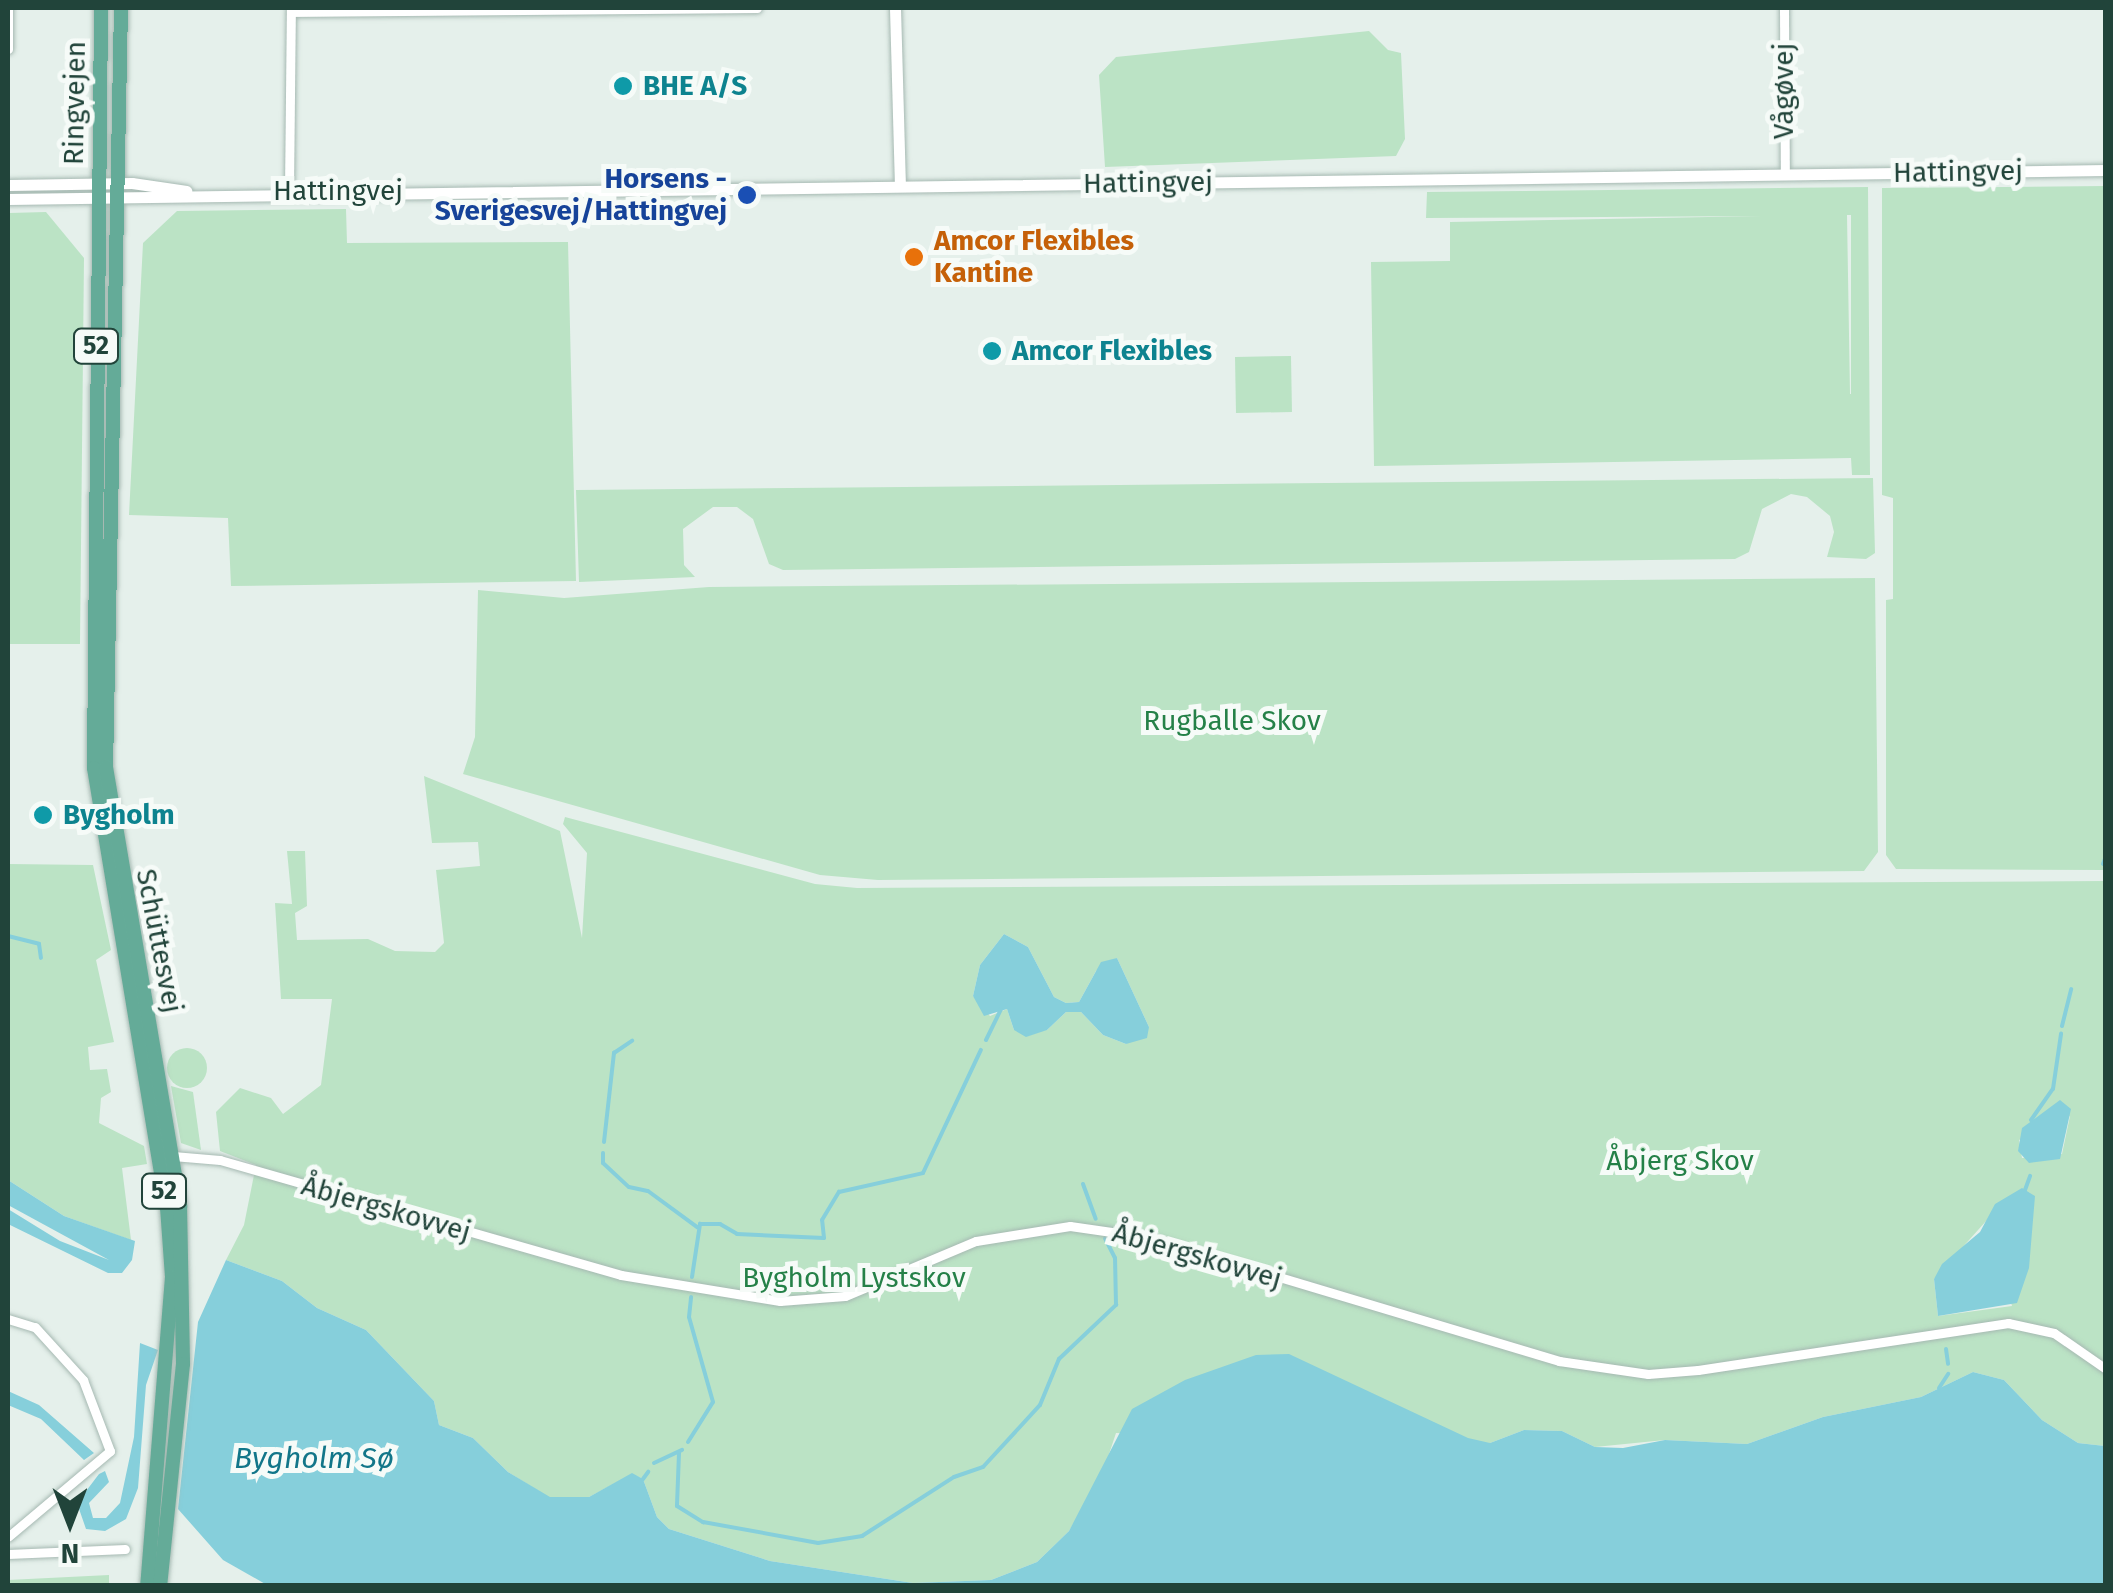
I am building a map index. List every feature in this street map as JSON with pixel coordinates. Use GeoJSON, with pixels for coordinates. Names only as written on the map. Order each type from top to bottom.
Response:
{"type":"FeatureCollection","features":[{"type":"Feature","properties":{"kind":"main road","name":"Ringvejen"},"geometry":{"type":"LineString","coordinates":[[98,199],[101,8]]}},
{"type":"Feature","properties":{"kind":"main road","name":"Ringvejen"},"geometry":{"type":"LineString","coordinates":[[120,183],[121,8]]}},
{"type":"Feature","properties":{"kind":"main road","name":"Schüttesvej"},"geometry":{"type":"LineString","coordinates":[[120,183],[106,768],[173,1156],[185,1324],[160,1586]]}},
{"type":"Feature","properties":{"kind":"main road","name":"Schüttesvej"},"geometry":{"type":"LineString","coordinates":[[98,199],[94,768],[167,1207],[172,1278],[147,1586]]}},
{"type":"Feature","properties":{"kind":"street"},"geometry":{"type":"LineString","coordinates":[[8,8],[8,49]]}},
{"type":"Feature","properties":{"kind":"street"},"geometry":{"type":"LineString","coordinates":[[288,191],[291,10],[757,8]]}},
{"type":"Feature","properties":{"kind":"street"},"geometry":{"type":"LineString","coordinates":[[895,8],[900,186]]}},
{"type":"Feature","properties":{"kind":"street","name":"Vågøvej"},"geometry":{"type":"LineString","coordinates":[[1784,8],[1785,174]]}},
{"type":"Feature","properties":{"kind":"street","name":"Hattingvej"},"geometry":{"type":"LineString","coordinates":[[8,199],[120,199],[190,192],[2106,170]]}},
{"type":"Feature","properties":{"kind":"street","name":"Hattingvej"},"geometry":{"type":"LineString","coordinates":[[8,185],[98,182],[190,192]]}},
{"type":"Feature","properties":{"kind":"street","name":"Åbjergskovvej"},"geometry":{"type":"LineString","coordinates":[[173,1156],[220,1160],[621,1275],[780,1301],[845,1296],[976,1242],[1070,1226],[1146,1237],[1503,1348],[1648,1374],[1698,1370],[2008,1322],[2054,1333],[2106,1369]]}},
{"type":"Feature","properties":{"kind":"street"},"geometry":{"type":"LineString","coordinates":[[8,1319],[36,1328],[84,1380],[110,1446],[105,1458],[8,1537]]}},
{"type":"Feature","properties":{"kind":"street"},"geometry":{"type":"LineString","coordinates":[[8,1554],[125,1550]]}},
{"type":"Feature","properties":{"kind":"green space"},"geometry":{"type":"Polygon","coordinates":[[[1369,31],[1388,50],[1401,53],[1405,139],[1396,156],[1105,167],[1099,75],[1116,57],[1369,31]]]}},
{"type":"Feature","properties":{"kind":"green space"},"geometry":{"type":"Polygon","coordinates":[[[2105,186],[2105,870],[1896,869],[1886,855],[1886,600],[1893,599],[1893,498],[1882,495],[1882,188],[2105,186]]]}},
{"type":"Feature","properties":{"kind":"green space"},"geometry":{"type":"Polygon","coordinates":[[[1868,187],[1870,475],[1852,475],[1851,458],[1374,466],[1371,262],[1450,261],[1450,222],[1762,216],[1426,218],[1427,192],[1868,187]],[[1847,215],[1850,394],[1851,394],[1851,215],[1847,215]]]}},
{"type":"Feature","properties":{"kind":"green space"},"geometry":{"type":"Polygon","coordinates":[[[346,209],[347,243],[568,242],[576,581],[231,586],[228,518],[129,515],[143,243],[177,211],[346,209]]]}},
{"type":"Feature","properties":{"kind":"green space"},"geometry":{"type":"Polygon","coordinates":[[[46,212],[84,258],[80,644],[8,644],[8,213],[46,212]]]}},
{"type":"Feature","properties":{"kind":"green space"},"geometry":{"type":"Polygon","coordinates":[[[1291,356],[1292,412],[1236,413],[1235,357],[1291,356]]]}},
{"type":"Feature","properties":{"kind":"green space"},"geometry":{"type":"Polygon","coordinates":[[[1873,478],[1875,553],[1866,559],[1827,557],[1834,532],[1830,516],[1807,497],[1791,494],[1762,509],[1749,552],[1735,559],[783,570],[769,564],[753,519],[737,507],[713,507],[683,529],[684,565],[695,577],[579,582],[576,490],[1873,478]]]}},
{"type":"Feature","properties":{"kind":"green space","name":"Rugballe Skov"},"geometry":{"type":"Polygon","coordinates":[[[1875,578],[1878,852],[1864,871],[878,880],[820,875],[463,774],[475,737],[478,590],[564,598],[709,587],[1875,578]]]}},
{"type":"Feature","properties":{"kind":"green space"},"geometry":{"type":"Polygon","coordinates":[[[424,776],[560,831],[582,938],[587,853],[563,824],[565,817],[815,884],[857,888],[2106,881],[2105,1446],[2078,1443],[2042,1420],[2004,1380],[1973,1372],[1921,1397],[1823,1417],[1747,1444],[1665,1440],[1595,1447],[1562,1431],[1524,1430],[1490,1443],[1116,1433],[1101,1478],[1069,1531],[1037,1562],[991,1580],[913,1583],[770,1561],[669,1529],[657,1517],[643,1479],[632,1474],[589,1497],[550,1498],[508,1472],[473,1438],[439,1425],[434,1401],[366,1330],[317,1308],[282,1281],[226,1260],[244,1225],[256,1165],[220,1151],[216,1112],[240,1088],[271,1098],[283,1114],[321,1085],[332,999],[281,999],[275,903],[292,904],[287,851],[305,851],[307,906],[295,913],[297,940],[368,939],[395,951],[435,952],[444,943],[436,870],[480,866],[478,842],[432,843],[424,776]],[[1004,934],[980,965],[973,996],[990,1016],[1007,1009],[1014,1030],[1047,1030],[1066,1012],[1081,1012],[1103,1035],[1126,1044],[1149,1027],[1117,958],[1096,971],[1079,1002],[1066,1003],[1054,997],[1028,947],[1004,934]],[[2070,1116],[2019,1140],[2022,1158],[2062,1154],[2070,1116]],[[1987,1220],[1934,1279],[1938,1316],[2012,1306],[1987,1220]]]}},
{"type":"Feature","properties":{"kind":"green space"},"geometry":{"type":"Polygon","coordinates":[[[8,864],[93,865],[111,950],[96,960],[114,1042],[88,1047],[90,1070],[107,1069],[111,1092],[101,1098],[99,1123],[144,1146],[147,1164],[122,1168],[131,1240],[64,1216],[8,1180],[8,864]]]}},
{"type":"Feature","properties":{"kind":"green space"},"geometry":{"type":"Polygon","coordinates":[[[187,1048],[201,1054],[207,1068],[201,1082],[187,1088],[173,1082],[167,1068],[173,1054],[187,1048]]]}},
{"type":"Feature","properties":{"kind":"green space"},"geometry":{"type":"Polygon","coordinates":[[[171,1086],[193,1092],[201,1150],[181,1143],[171,1086]]]}},
{"type":"Feature","properties":{"kind":"green space"},"geometry":{"type":"Polygon","coordinates":[[[109,1575],[109,1585],[8,1585],[8,1580],[109,1575]]]}},
{"type":"Feature","properties":{"kind":"water"},"geometry":{"type":"Polygon","coordinates":[[[1004,934],[1028,947],[1054,997],[1066,1003],[1079,1002],[1101,962],[1117,958],[1149,1027],[1147,1038],[1126,1044],[1103,1035],[1081,1012],[1066,1012],[1047,1030],[1026,1037],[1014,1030],[1007,1009],[984,1016],[973,996],[980,965],[1004,934]]]}},
{"type":"Feature","properties":{"kind":"water"},"geometry":{"type":"Polygon","coordinates":[[[2060,1100],[2071,1109],[2060,1159],[2029,1163],[2018,1151],[2022,1128],[2060,1100]]]}},
{"type":"Feature","properties":{"kind":"water"},"geometry":{"type":"Polygon","coordinates":[[[8,1180],[64,1216],[135,1241],[132,1260],[122,1273],[108,1273],[8,1224],[8,1209],[60,1241],[109,1260],[8,1205],[8,1180]]]}},
{"type":"Feature","properties":{"kind":"water"},"geometry":{"type":"Polygon","coordinates":[[[2022,1188],[2035,1196],[2029,1268],[2017,1303],[1938,1316],[1934,1279],[1942,1264],[1980,1232],[1995,1204],[2022,1188]]]}},
{"type":"Feature","properties":{"kind":"water","name":"Bygholm Sø"},"geometry":{"type":"Polygon","coordinates":[[[226,1260],[282,1281],[317,1308],[366,1330],[434,1401],[439,1425],[473,1438],[508,1472],[550,1497],[589,1497],[632,1473],[643,1479],[657,1517],[669,1529],[770,1561],[913,1583],[991,1580],[1037,1562],[1069,1531],[1132,1409],[1185,1380],[1256,1355],[1289,1354],[1468,1438],[1490,1443],[1524,1430],[1562,1431],[1595,1447],[1623,1448],[1665,1440],[1747,1444],[1823,1417],[1921,1397],[1973,1372],[2004,1380],[2042,1420],[2078,1443],[2105,1446],[2105,1585],[267,1585],[223,1560],[178,1509],[198,1322],[226,1260]]]}},
{"type":"Feature","properties":{"kind":"water"},"geometry":{"type":"Polygon","coordinates":[[[140,1343],[158,1350],[146,1385],[138,1488],[126,1519],[105,1531],[86,1529],[77,1503],[99,1474],[105,1471],[109,1482],[89,1503],[93,1518],[106,1518],[120,1503],[134,1437],[140,1343]]]}},
{"type":"Feature","properties":{"kind":"water"},"geometry":{"type":"Polygon","coordinates":[[[8,1391],[39,1405],[94,1453],[84,1460],[41,1419],[8,1405],[8,1391]]]}},
{"type":"Feature","properties":{"kind":"waterway"},"geometry":{"type":"LineString","coordinates":[[2103,864],[2106,856]]}},
{"type":"Feature","properties":{"kind":"waterway"},"geometry":{"type":"LineString","coordinates":[[8,936],[39,944],[41,958]]}},
{"type":"Feature","properties":{"kind":"waterway"},"geometry":{"type":"LineString","coordinates":[[2062,1026],[2071,989]]}},
{"type":"Feature","properties":{"kind":"waterway"},"geometry":{"type":"LineString","coordinates":[[986,1040],[1001,1009]]}},
{"type":"Feature","properties":{"kind":"waterway"},"geometry":{"type":"LineString","coordinates":[[2031,1120],[2053,1089],[2061,1034]]}},
{"type":"Feature","properties":{"kind":"waterway"},"geometry":{"type":"LineString","coordinates":[[604,1142],[614,1053],[632,1041]]}},
{"type":"Feature","properties":{"kind":"waterway"},"geometry":{"type":"LineString","coordinates":[[692,1277],[700,1224],[720,1224],[737,1234],[824,1238],[822,1220],[839,1192],[923,1173],[981,1050]]}},
{"type":"Feature","properties":{"kind":"waterway"},"geometry":{"type":"LineString","coordinates":[[603,1153],[603,1163],[629,1187],[648,1191],[697,1227]]}},
{"type":"Feature","properties":{"kind":"waterway"},"geometry":{"type":"LineString","coordinates":[[2025,1190],[2030,1176]]}},
{"type":"Feature","properties":{"kind":"waterway"},"geometry":{"type":"LineString","coordinates":[[1083,1184],[1096,1219]]}},
{"type":"Feature","properties":{"kind":"waterway"},"geometry":{"type":"LineString","coordinates":[[679,1453],[677,1506],[703,1522],[818,1543],[862,1536],[954,1477],[983,1467],[1040,1405],[1059,1359],[1116,1305],[1115,1258],[1105,1238]]}},
{"type":"Feature","properties":{"kind":"waterway"},"geometry":{"type":"LineString","coordinates":[[688,1442],[713,1402],[689,1317],[691,1297]]}},
{"type":"Feature","properties":{"kind":"waterway"},"geometry":{"type":"LineString","coordinates":[[1946,1349],[1948,1364]]}},
{"type":"Feature","properties":{"kind":"waterway"},"geometry":{"type":"LineString","coordinates":[[1939,1388],[1948,1374]]}},
{"type":"Feature","properties":{"kind":"waterway"},"geometry":{"type":"LineString","coordinates":[[654,1463],[682,1450]]}},
{"type":"Feature","properties":{"kind":"waterway"},"geometry":{"type":"LineString","coordinates":[[643,1479],[648,1472]]}},
{"type":"Feature","properties":{"kind":"place","name":"BHE A/S"},"geometry":{"type":"Point","coordinates":[623,86]}},
{"type":"Feature","properties":{"kind":"place","name":"Horsens - Sverigesvej/Hattingvej"},"geometry":{"type":"Point","coordinates":[747,195]}},
{"type":"Feature","properties":{"kind":"place","name":"Amcor Flexibles Kantine"},"geometry":{"type":"Point","coordinates":[914,257]}},
{"type":"Feature","properties":{"kind":"place","name":"Amcor Flexibles"},"geometry":{"type":"Point","coordinates":[992,351]}},
{"type":"Feature","properties":{"kind":"place","name":"Bygholm"},"geometry":{"type":"Point","coordinates":[43,815]}},
{"type":"Feature","properties":{"kind":"park label","name":"Åbjerg Skov"},"geometry":{"type":"Point","coordinates":[1680,1161]}},
{"type":"Feature","properties":{"kind":"park label","name":"Bygholm Lystskov"},"geometry":{"type":"Point","coordinates":[854,1278]}}]}
